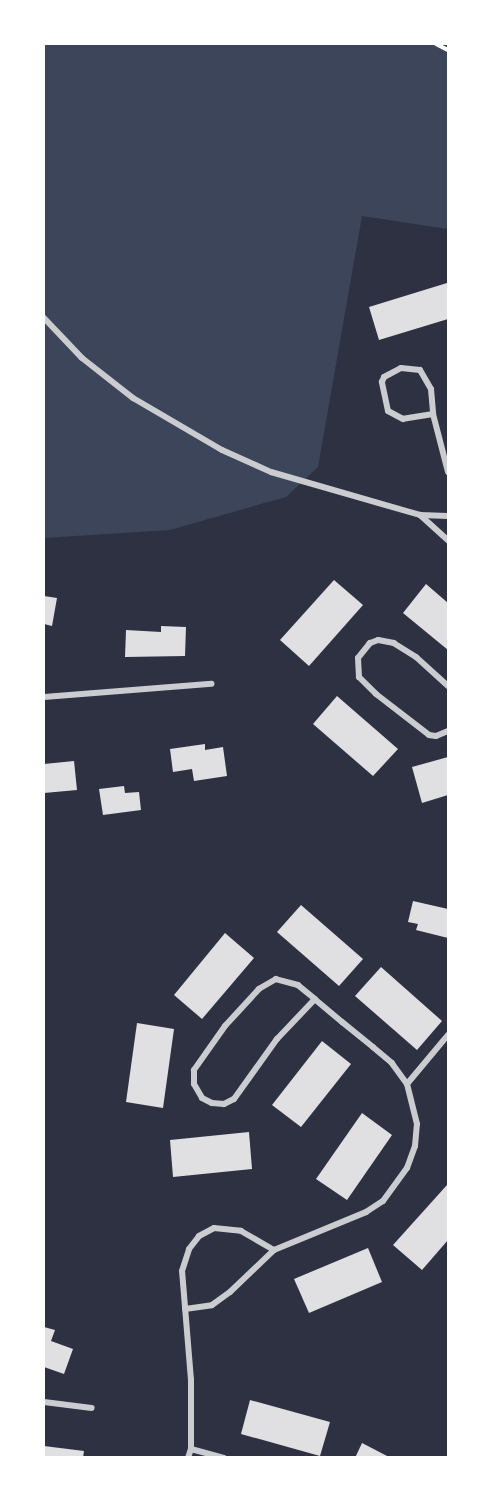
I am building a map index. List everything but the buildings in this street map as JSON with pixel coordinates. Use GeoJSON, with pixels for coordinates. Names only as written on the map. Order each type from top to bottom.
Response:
{"type":"FeatureCollection","features":[{"type":"Feature","properties":{"kind":"street"},"geometry":{"type":"LineString","coordinates":[[44,318],[82,358],[133,398],[222,450],[271,472],[420,515],[448,516]]}},
{"type":"Feature","properties":{"kind":"street"},"geometry":{"type":"LineString","coordinates":[[433,414],[403,419],[388,411],[382,382],[384,377],[401,368],[420,370],[431,389],[433,414],[448,472]]}},
{"type":"Feature","properties":{"kind":"street"},"geometry":{"type":"LineString","coordinates":[[420,515],[448,540]]}},
{"type":"Feature","properties":{"kind":"street"},"geometry":{"type":"LineString","coordinates":[[448,686],[416,657],[394,644],[378,640],[370,643],[358,658],[359,677],[376,694],[429,735],[435,736],[448,731]]}},
{"type":"Feature","properties":{"kind":"street"},"geometry":{"type":"LineString","coordinates":[[44,697],[212,684]]}},
{"type":"Feature","properties":{"kind":"street"},"geometry":{"type":"LineString","coordinates":[[185,1309],[212,1305],[230,1292],[274,1250],[366,1212],[383,1201],[397,1185],[415,1146],[417,1124],[407,1084],[392,1063],[315,999],[298,985],[276,979],[259,989],[225,1026],[194,1070],[194,1084],[202,1098],[224,1104],[234,1099],[277,1039],[315,999]]}},
{"type":"Feature","properties":{"kind":"street"},"geometry":{"type":"LineString","coordinates":[[407,1084],[448,1035]]}},
{"type":"Feature","properties":{"kind":"street"},"geometry":{"type":"LineString","coordinates":[[188,1458],[191,1449],[191,1380],[182,1271],[189,1249],[199,1236],[214,1227],[241,1231],[274,1250]]}},
{"type":"Feature","properties":{"kind":"street"},"geometry":{"type":"LineString","coordinates":[[44,1402],[92,1408]]}},
{"type":"Feature","properties":{"kind":"street"},"geometry":{"type":"LineString","coordinates":[[191,1449],[224,1458]]}},
{"type":"Feature","properties":{"kind":"path"},"geometry":{"type":"LineString","coordinates":[[436,44],[448,50]]}},
{"type":"Feature","properties":{"kind":"shaded area"},"geometry":{"type":"Polygon","coordinates":[[[44,44],[448,44],[448,229],[362,216],[318,467],[286,497],[170,530],[44,538],[44,44]]]}}]}
